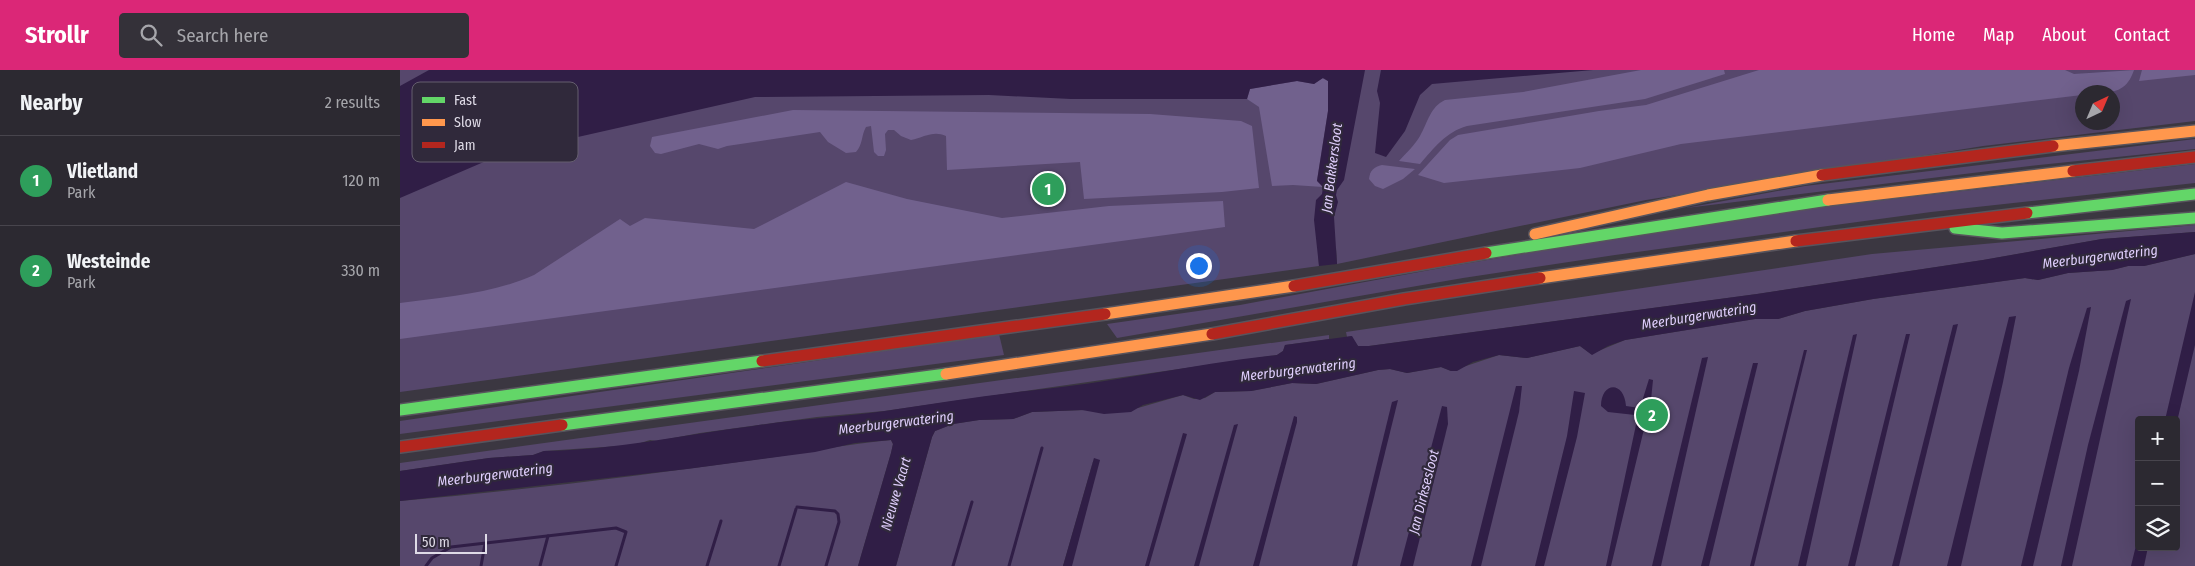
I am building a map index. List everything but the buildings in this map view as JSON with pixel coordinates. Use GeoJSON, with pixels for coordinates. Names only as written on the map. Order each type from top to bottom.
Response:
{"type":"FeatureCollection","features":[{"type":"Feature","properties":{"kind":"highway"},"geometry":{"type":"LineString","coordinates":[[1455,257],[1532,235],[1709,194],[1813,176],[2028,149],[2195,131]]}},
{"type":"Feature","properties":{"kind":"highway"},"geometry":{"type":"LineString","coordinates":[[400,410],[1181,304],[1309,284],[1455,257],[1536,246],[1798,203],[2195,157]]}},
{"type":"Feature","properties":{"kind":"highway"},"geometry":{"type":"LineString","coordinates":[[400,447],[1171,342],[1378,304],[1578,272],[1918,225],[2195,194]]}},
{"type":"Feature","properties":{"kind":"highway"},"geometry":{"type":"LineString","coordinates":[[1918,225],[2002,233],[2195,218]]}},
{"type":"Feature","properties":{"kind":"shaded area"},"geometry":{"type":"Polygon","coordinates":[[[400,70],[2195,70],[2195,121],[2120,130],[2120,85],[2075,85],[2075,130],[2119,130],[1983,146],[1646,200],[1337,264],[1336,248],[1318,250],[1319,266],[400,392],[400,70]]]}},
{"type":"Feature","properties":{"kind":"shaded area"},"geometry":{"type":"Polygon","coordinates":[[[1641,70],[1724,70],[1725,74],[1645,99],[1467,126],[1447,136],[1420,164],[1399,161],[1418,139],[1436,107],[1445,100],[1523,92],[1641,70]]]}},
{"type":"Feature","properties":{"kind":"shaded area"},"geometry":{"type":"Polygon","coordinates":[[[1759,70],[2065,70],[2074,74],[2134,70],[2126,85],[2120,89],[2120,85],[2075,85],[2075,96],[1681,144],[1580,168],[1444,183],[1418,175],[1450,140],[1458,135],[1646,105],[1759,70]]]}},
{"type":"Feature","properties":{"kind":"shaded area"},"geometry":{"type":"Polygon","coordinates":[[[2142,70],[2195,70],[2195,75],[2139,81],[2142,70]]]}},
{"type":"Feature","properties":{"kind":"shaded area"},"geometry":{"type":"Polygon","coordinates":[[[1322,78],[1328,81],[1328,111],[1317,180],[1323,187],[1272,186],[1259,107],[1247,99],[1250,89],[1297,81],[1314,84],[1322,78]]]}},
{"type":"Feature","properties":{"kind":"shaded area"},"geometry":{"type":"Polygon","coordinates":[[[793,110],[1150,114],[1241,121],[1252,126],[1259,188],[1222,192],[1084,199],[1080,162],[947,170],[946,136],[933,134],[911,140],[901,136],[894,130],[888,130],[885,134],[886,150],[884,156],[878,156],[874,152],[871,126],[866,127],[856,152],[846,153],[828,142],[820,132],[718,149],[699,144],[661,154],[655,153],[650,146],[652,137],[793,110]]]}},
{"type":"Feature","properties":{"kind":"shaded area"},"geometry":{"type":"Polygon","coordinates":[[[2195,139],[2195,149],[2039,165],[1686,208],[1805,186],[2195,139]]]}},
{"type":"Feature","properties":{"kind":"shaded area"},"geometry":{"type":"Polygon","coordinates":[[[2195,164],[2195,183],[1931,212],[1615,255],[1463,278],[1117,338],[1107,324],[1240,305],[1457,265],[1763,214],[2195,164]]]}},
{"type":"Feature","properties":{"kind":"shaded area"},"geometry":{"type":"Polygon","coordinates":[[[1382,165],[1415,169],[1403,179],[1383,189],[1375,186],[1369,179],[1373,169],[1382,165]]]}},
{"type":"Feature","properties":{"kind":"shaded area"},"geometry":{"type":"Polygon","coordinates":[[[846,182],[907,199],[1002,218],[1109,206],[1223,201],[1225,227],[400,339],[400,303],[485,291],[534,275],[620,219],[630,226],[645,218],[754,229],[846,182]]]}},
{"type":"Feature","properties":{"kind":"shaded area"},"geometry":{"type":"Polygon","coordinates":[[[2195,225],[2195,232],[2102,239],[1983,260],[1757,294],[1369,346],[1358,346],[1351,336],[1347,337],[1346,332],[1872,254],[2195,225]]]}},
{"type":"Feature","properties":{"kind":"shaded area"},"geometry":{"type":"Polygon","coordinates":[[[2195,254],[2195,566],[1068,566],[1094,458],[1063,566],[896,566],[932,437],[935,431],[953,424],[979,420],[1013,419],[1032,412],[1138,408],[1183,395],[1194,399],[1205,398],[1215,392],[1251,391],[1292,383],[1316,384],[1378,370],[1390,369],[1407,373],[1441,367],[1451,371],[1499,355],[1527,358],[1580,346],[1591,354],[1625,340],[1755,319],[1778,319],[1805,311],[1873,299],[2025,278],[2038,280],[2068,273],[2112,270],[2128,266],[2144,266],[2195,254]]]}},
{"type":"Feature","properties":{"kind":"shaded area"},"geometry":{"type":"Polygon","coordinates":[[[999,334],[1004,355],[400,434],[400,421],[999,334]]]}},
{"type":"Feature","properties":{"kind":"shaded area"},"geometry":{"type":"Polygon","coordinates":[[[1329,335],[1329,339],[1285,345],[1283,351],[1277,355],[884,411],[817,417],[700,433],[657,441],[650,440],[634,445],[544,451],[533,455],[489,458],[400,471],[400,463],[1329,335]]]}},
{"type":"Feature","properties":{"kind":"shaded area"},"geometry":{"type":"Polygon","coordinates":[[[891,440],[893,444],[891,453],[858,566],[400,566],[400,501],[488,493],[621,477],[891,440]]]}},
{"type":"Feature","properties":{"kind":"water","name":"Jan Bakkersloot"},"geometry":{"type":"Polygon","coordinates":[[[429,70],[1365,70],[1344,180],[1336,195],[1338,202],[1334,217],[1337,264],[1319,266],[1314,220],[1316,200],[1322,194],[1323,187],[1317,181],[1328,111],[1328,81],[1323,78],[1314,84],[1297,81],[1250,89],[1247,99],[1071,99],[989,95],[755,97],[578,137],[578,82],[412,82],[412,162],[484,162],[400,198],[400,86],[429,70]]]}},
{"type":"Feature","properties":{"kind":"water"},"geometry":{"type":"Polygon","coordinates":[[[1381,70],[1593,70],[1432,84],[1420,95],[1405,131],[1386,157],[1375,153],[1380,103],[1377,91],[1381,70]]]}},
{"type":"Feature","properties":{"kind":"water"},"geometry":{"type":"Polygon","coordinates":[[[2195,232],[2195,254],[2144,266],[2068,273],[2038,280],[2025,278],[1873,299],[1805,311],[1778,319],[1755,319],[1625,340],[1608,346],[1592,355],[1580,346],[1527,358],[1499,355],[1473,362],[1457,371],[1441,367],[1407,373],[1390,369],[1378,370],[1316,384],[1292,383],[1251,391],[1215,392],[1200,400],[1183,395],[1143,405],[1131,412],[1104,414],[1082,410],[1032,412],[1013,419],[979,420],[953,424],[935,431],[932,437],[896,566],[858,566],[891,453],[893,444],[891,440],[855,443],[815,452],[687,469],[400,501],[400,471],[489,458],[533,455],[544,451],[623,445],[769,424],[1058,388],[1277,355],[1283,351],[1285,345],[1352,336],[1358,346],[1369,346],[1757,294],[1983,260],[2102,239],[2195,232]]]}},
{"type":"Feature","properties":{"kind":"water"},"geometry":{"type":"Polygon","coordinates":[[[2195,292],[2195,345],[2178,416],[2166,416],[2195,292]]]}},
{"type":"Feature","properties":{"kind":"water"},"geometry":{"type":"Polygon","coordinates":[[[2131,299],[2072,566],[2061,566],[2088,445],[2126,301],[2131,299]]]}},
{"type":"Feature","properties":{"kind":"water"},"geometry":{"type":"Polygon","coordinates":[[[2091,307],[2079,371],[2033,566],[2021,566],[2069,368],[2087,308],[2091,307]]]}},
{"type":"Feature","properties":{"kind":"water"},"geometry":{"type":"Polygon","coordinates":[[[2016,316],[1961,566],[1947,566],[2009,317],[2016,316]]]}},
{"type":"Feature","properties":{"kind":"water"},"geometry":{"type":"Polygon","coordinates":[[[1958,324],[1899,566],[1892,566],[1953,325],[1958,324]]]}},
{"type":"Feature","properties":{"kind":"water"},"geometry":{"type":"Polygon","coordinates":[[[1857,334],[1806,566],[1798,566],[1853,335],[1857,334]]]}},
{"type":"Feature","properties":{"kind":"water"},"geometry":{"type":"Polygon","coordinates":[[[1906,334],[1910,334],[1855,566],[1848,566],[1906,334]]]}},
{"type":"Feature","properties":{"kind":"water"},"geometry":{"type":"Polygon","coordinates":[[[1804,350],[1807,350],[1754,566],[1750,566],[1804,350]]]}},
{"type":"Feature","properties":{"kind":"water"},"geometry":{"type":"Polygon","coordinates":[[[1708,357],[1661,566],[1652,566],[1702,358],[1708,357]]]}},
{"type":"Feature","properties":{"kind":"water"},"geometry":{"type":"Polygon","coordinates":[[[1753,363],[1758,363],[1709,566],[1701,566],[1753,363]]]}},
{"type":"Feature","properties":{"kind":"water"},"geometry":{"type":"Polygon","coordinates":[[[1649,379],[1653,380],[1651,400],[1611,566],[1606,566],[1637,420],[1635,415],[1608,412],[1601,406],[1602,398],[1608,389],[1617,388],[1624,398],[1626,406],[1640,408],[1649,379]]]}},
{"type":"Feature","properties":{"kind":"water"},"geometry":{"type":"Polygon","coordinates":[[[1516,386],[1522,386],[1519,412],[1481,566],[1471,566],[1516,386]]]}},
{"type":"Feature","properties":{"kind":"water"},"geometry":{"type":"Polygon","coordinates":[[[1574,391],[1585,393],[1577,437],[1544,566],[1535,566],[1567,436],[1574,391]]]}},
{"type":"Feature","properties":{"kind":"water"},"geometry":{"type":"Polygon","coordinates":[[[1398,400],[1357,566],[1352,566],[1392,402],[1398,400]]]}},
{"type":"Feature","properties":{"kind":"water","name":"Jan Dirksesloot"},"geometry":{"type":"Polygon","coordinates":[[[1442,406],[1447,407],[1448,424],[1413,566],[1400,566],[1442,406]]]}},
{"type":"Feature","properties":{"kind":"water"},"geometry":{"type":"Polygon","coordinates":[[[1294,416],[1297,417],[1297,422],[1259,566],[1253,566],[1294,416]]]}},
{"type":"Feature","properties":{"kind":"water"},"geometry":{"type":"Polygon","coordinates":[[[1238,424],[1199,566],[1194,566],[1234,425],[1238,424]]]}},
{"type":"Feature","properties":{"kind":"water"},"geometry":{"type":"Polygon","coordinates":[[[1183,433],[1187,434],[1149,566],[1145,566],[1183,433]]]}},
{"type":"Feature","properties":{"kind":"water"},"geometry":{"type":"Polygon","coordinates":[[[1094,458],[1100,460],[1072,566],[1063,566],[1094,458]]]}},
{"type":"Feature","properties":{"kind":"water"},"geometry":{"type":"Polygon","coordinates":[[[2135,550],[2147,551],[2144,566],[2131,566],[2135,550]]]}},
{"type":"Feature","properties":{"kind":"waterway"},"geometry":{"type":"LineString","coordinates":[[1009,566],[1042,448]]}},
{"type":"Feature","properties":{"kind":"waterway"},"geometry":{"type":"LineString","coordinates":[[953,566],[972,502]]}},
{"type":"Feature","properties":{"kind":"waterway"},"geometry":{"type":"LineString","coordinates":[[797,507],[835,511],[838,514],[839,522],[826,566]]}},
{"type":"Feature","properties":{"kind":"waterway"},"geometry":{"type":"LineString","coordinates":[[779,566],[796,509]]}},
{"type":"Feature","properties":{"kind":"waterway"},"geometry":{"type":"LineString","coordinates":[[707,566],[721,521]]}},
{"type":"Feature","properties":{"kind":"waterway"},"geometry":{"type":"LineString","coordinates":[[426,566],[432,558],[451,547],[616,528],[626,532],[616,566]]}},
{"type":"Feature","properties":{"kind":"waterway"},"geometry":{"type":"LineString","coordinates":[[540,566],[548,536]]}},
{"type":"Feature","properties":{"kind":"waterway"},"geometry":{"type":"LineString","coordinates":[[481,566],[485,544]]}},
{"type":"Feature","properties":{"kind":"traffic: fast"},"geometry":{"type":"LineString","coordinates":[[2027,213],[2195,194]]}},
{"type":"Feature","properties":{"kind":"traffic: fast"},"geometry":{"type":"LineString","coordinates":[[1486,253],[1828,200]]}},
{"type":"Feature","properties":{"kind":"traffic: fast"},"geometry":{"type":"LineString","coordinates":[[1955,228],[2002,233],[2195,218]]}},
{"type":"Feature","properties":{"kind":"traffic: fast"},"geometry":{"type":"LineString","coordinates":[[400,410],[762,361]]}},
{"type":"Feature","properties":{"kind":"traffic: fast"},"geometry":{"type":"LineString","coordinates":[[562,425],[946,374]]}},
{"type":"Feature","properties":{"kind":"traffic: slow"},"geometry":{"type":"LineString","coordinates":[[2053,146],[2195,131]]}},
{"type":"Feature","properties":{"kind":"traffic: slow"},"geometry":{"type":"LineString","coordinates":[[1828,200],[2073,171]]}},
{"type":"Feature","properties":{"kind":"traffic: slow"},"geometry":{"type":"LineString","coordinates":[[1535,234],[1708,195],[1822,175]]}},
{"type":"Feature","properties":{"kind":"traffic: slow"},"geometry":{"type":"LineString","coordinates":[[1540,278],[1796,241]]}},
{"type":"Feature","properties":{"kind":"traffic: slow"},"geometry":{"type":"LineString","coordinates":[[1105,314],[1294,286]]}},
{"type":"Feature","properties":{"kind":"traffic: slow"},"geometry":{"type":"LineString","coordinates":[[946,374],[1212,334]]}},
{"type":"Feature","properties":{"kind":"traffic: jam"},"geometry":{"type":"LineString","coordinates":[[1822,175],[2053,146]]}},
{"type":"Feature","properties":{"kind":"traffic: jam"},"geometry":{"type":"LineString","coordinates":[[2073,171],[2195,157]]}},
{"type":"Feature","properties":{"kind":"traffic: jam"},"geometry":{"type":"LineString","coordinates":[[1796,241],[2027,213]]}},
{"type":"Feature","properties":{"kind":"traffic: jam"},"geometry":{"type":"LineString","coordinates":[[1294,286],[1486,253]]}},
{"type":"Feature","properties":{"kind":"traffic: jam"},"geometry":{"type":"LineString","coordinates":[[1212,334],[1404,299],[1540,278]]}},
{"type":"Feature","properties":{"kind":"traffic: jam"},"geometry":{"type":"LineString","coordinates":[[762,361],[1105,314]]}},
{"type":"Feature","properties":{"kind":"traffic: jam"},"geometry":{"type":"LineString","coordinates":[[400,447],[562,425]]}},
{"type":"Feature","properties":{"kind":"place","name":"Vlietland"},"geometry":{"type":"Point","coordinates":[1048,189]}},
{"type":"Feature","properties":{"kind":"place","name":"Westeinde"},"geometry":{"type":"Point","coordinates":[1652,415]}},
{"type":"Feature","properties":{"kind":"water label","name":"Meerburgerwatering"},"geometry":{"type":"Point","coordinates":[2100,257]}},
{"type":"Feature","properties":{"kind":"water label","name":"Meerburgerwatering"},"geometry":{"type":"Point","coordinates":[1699,316]}},
{"type":"Feature","properties":{"kind":"water label","name":"Meerburgerwatering"},"geometry":{"type":"Point","coordinates":[1298,370]}},
{"type":"Feature","properties":{"kind":"water label","name":"Meerburgerwatering"},"geometry":{"type":"Point","coordinates":[896,423]}},
{"type":"Feature","properties":{"kind":"water label","name":"Meerburgerwatering"},"geometry":{"type":"Point","coordinates":[495,475]}},
{"type":"Feature","properties":{"kind":"water label","name":"Nieuwe Vaart"},"geometry":{"type":"Point","coordinates":[896,494]}}]}
